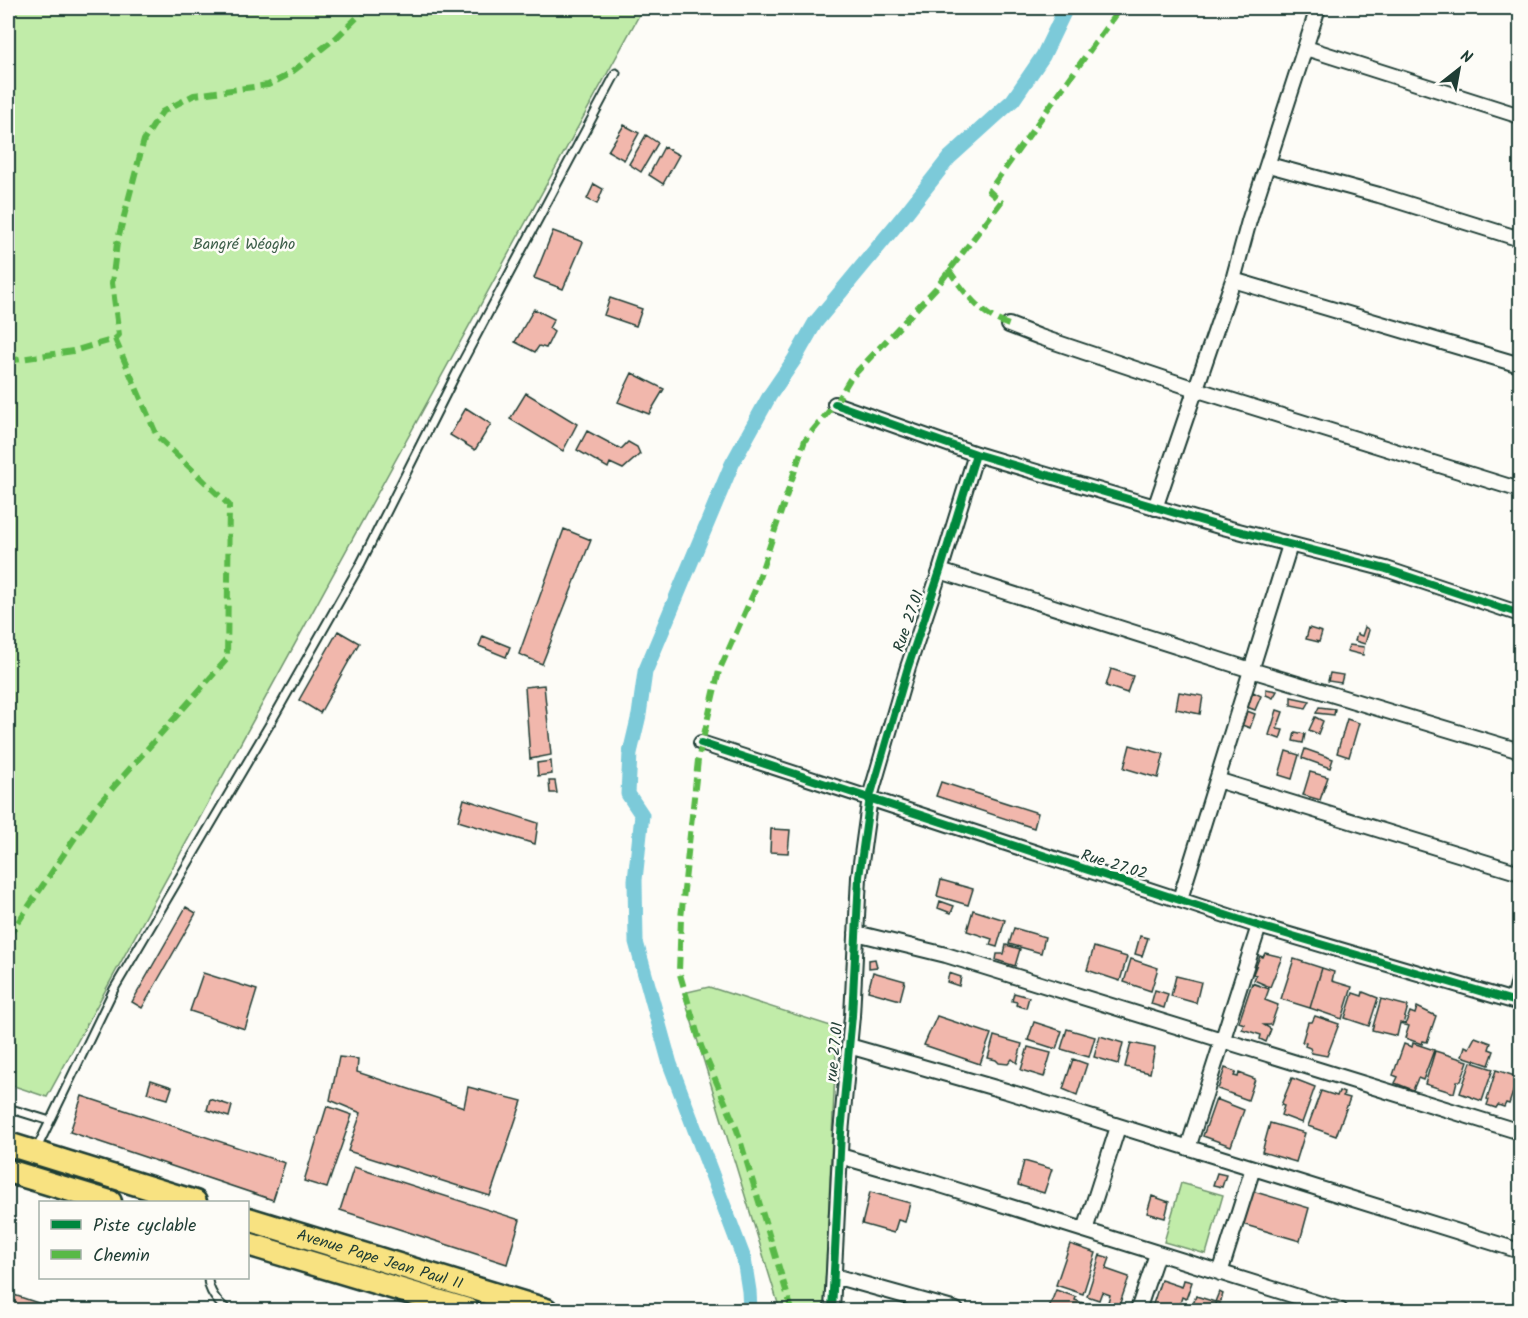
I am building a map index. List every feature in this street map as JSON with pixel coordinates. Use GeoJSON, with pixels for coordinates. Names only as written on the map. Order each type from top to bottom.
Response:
{"type":"FeatureCollection","features":[{"type":"Feature","properties":{"kind":"highway"},"geometry":{"type":"LineString","coordinates":[[8,1144],[189,1201]]}},
{"type":"Feature","properties":{"kind":"highway"},"geometry":{"type":"LineString","coordinates":[[8,1171],[104,1201]]}},
{"type":"Feature","properties":{"kind":"highway","name":"Avenue Pape Jean Paul II"},"geometry":{"type":"LineString","coordinates":[[249,1219],[546,1311]]}},
{"type":"Feature","properties":{"kind":"highway","name":"Avenue Pape Jean Paul II"},"geometry":{"type":"LineString","coordinates":[[249,1244],[468,1311]]}},
{"type":"Feature","properties":{"kind":"street"},"geometry":{"type":"LineString","coordinates":[[1155,508],[1233,280],[1249,221],[1318,8]]}},
{"type":"Feature","properties":{"kind":"street"},"geometry":{"type":"LineString","coordinates":[[1306,48],[1521,116]]}},
{"type":"Feature","properties":{"kind":"street"},"geometry":{"type":"LineString","coordinates":[[1269,165],[1369,192],[1521,239]]}},
{"type":"Feature","properties":{"kind":"street"},"geometry":{"type":"LineString","coordinates":[[1233,280],[1521,365]]}},
{"type":"Feature","properties":{"kind":"street"},"geometry":{"type":"LineString","coordinates":[[1010,325],[1195,389],[1521,490]]}},
{"type":"Feature","properties":{"kind":"street"},"geometry":{"type":"LineString","coordinates":[[835,404],[976,454],[1155,508],[1386,569],[1521,614]]}},
{"type":"Feature","properties":{"kind":"street","name":"Rue 27.01"},"geometry":{"type":"LineString","coordinates":[[870,797],[905,677],[976,454]]}},
{"type":"Feature","properties":{"kind":"street"},"geometry":{"type":"LineString","coordinates":[[1180,899],[1290,545]]}},
{"type":"Feature","properties":{"kind":"street"},"geometry":{"type":"LineString","coordinates":[[940,571],[1251,670],[1521,751]]}},
{"type":"Feature","properties":{"kind":"street","name":"Rue 27.02"},"geometry":{"type":"LineString","coordinates":[[701,743],[1259,926],[1517,1002]]}},
{"type":"Feature","properties":{"kind":"street"},"geometry":{"type":"LineString","coordinates":[[1217,780],[1521,873]]}},
{"type":"Feature","properties":{"kind":"street","name":"rue 27.01"},"geometry":{"type":"LineString","coordinates":[[832,1311],[840,1156],[852,1016],[862,850],[870,797]]}},
{"type":"Feature","properties":{"kind":"street"},"geometry":{"type":"LineString","coordinates":[[1188,1148],[1259,926]]}},
{"type":"Feature","properties":{"kind":"street"},"geometry":{"type":"LineString","coordinates":[[856,933],[946,955],[1521,1132]]}},
{"type":"Feature","properties":{"kind":"street"},"geometry":{"type":"LineString","coordinates":[[1517,1002],[1521,978]]}},
{"type":"Feature","properties":{"kind":"street"},"geometry":{"type":"LineString","coordinates":[[849,1046],[973,1081],[1521,1251]]}},
{"type":"Feature","properties":{"kind":"street"},"geometry":{"type":"LineString","coordinates":[[1085,1230],[1118,1127]]}},
{"type":"Feature","properties":{"kind":"street"},"geometry":{"type":"LineString","coordinates":[[840,1156],[1085,1230],[1340,1311]]}},
{"type":"Feature","properties":{"kind":"street"},"geometry":{"type":"LineString","coordinates":[[1220,1273],[1253,1168]]}},
{"type":"Feature","properties":{"kind":"street"},"geometry":{"type":"LineString","coordinates":[[1138,1311],[1157,1254]]}},
{"type":"Feature","properties":{"kind":"street"},"geometry":{"type":"LineString","coordinates":[[834,1276],[956,1311]]}},
{"type":"Feature","properties":{"kind":"lane"},"geometry":{"type":"LineString","coordinates":[[34,1153],[114,989],[271,722],[361,563],[457,372],[616,73]]}},
{"type":"Feature","properties":{"kind":"lane"},"geometry":{"type":"LineString","coordinates":[[8,1108],[50,1120]]}},
{"type":"Feature","properties":{"kind":"lane"},"geometry":{"type":"LineString","coordinates":[[208,1279],[208,1287],[222,1307],[228,1311]]}},
{"type":"Feature","properties":{"kind":"green space","name":"Bangré Wéogho"},"geometry":{"type":"Polygon","coordinates":[[[8,8],[643,8],[47,1097],[8,1084],[8,8]]]}},
{"type":"Feature","properties":{"kind":"green space"},"geometry":{"type":"Polygon","coordinates":[[[709,987],[837,1028],[824,1310],[780,1310],[683,993],[709,987]]]}},
{"type":"Feature","properties":{"kind":"green space"},"geometry":{"type":"Polygon","coordinates":[[[1181,1183],[1223,1195],[1206,1254],[1164,1242],[1181,1183]]]}},
{"type":"Feature","properties":{"kind":"building"},"geometry":{"type":"Polygon","coordinates":[[[624,125],[639,133],[624,160],[608,151],[624,125]]]}},
{"type":"Feature","properties":{"kind":"building"},"geometry":{"type":"Polygon","coordinates":[[[646,135],[658,143],[641,172],[629,164],[646,135]]]}},
{"type":"Feature","properties":{"kind":"building"},"geometry":{"type":"Polygon","coordinates":[[[664,147],[679,155],[663,184],[649,175],[664,147]]]}},
{"type":"Feature","properties":{"kind":"building"},"geometry":{"type":"Polygon","coordinates":[[[594,184],[603,189],[597,204],[587,199],[594,184]]]}},
{"type":"Feature","properties":{"kind":"building"},"geometry":{"type":"Polygon","coordinates":[[[553,231],[583,242],[563,289],[534,278],[553,231]]]}},
{"type":"Feature","properties":{"kind":"building"},"geometry":{"type":"Polygon","coordinates":[[[610,298],[642,309],[636,326],[604,315],[610,298]]]}},
{"type":"Feature","properties":{"kind":"building"},"geometry":{"type":"Polygon","coordinates":[[[534,309],[554,319],[549,328],[554,332],[546,348],[539,346],[535,352],[515,342],[534,309]]]}},
{"type":"Feature","properties":{"kind":"building"},"geometry":{"type":"Polygon","coordinates":[[[632,373],[664,389],[649,414],[618,402],[632,373]]]}},
{"type":"Feature","properties":{"kind":"building"},"geometry":{"type":"Polygon","coordinates":[[[526,393],[577,424],[563,451],[510,419],[526,393]]]}},
{"type":"Feature","properties":{"kind":"building"},"geometry":{"type":"Polygon","coordinates":[[[466,408],[491,424],[475,450],[450,435],[466,408]]]}},
{"type":"Feature","properties":{"kind":"building"},"geometry":{"type":"Polygon","coordinates":[[[587,431],[621,449],[628,442],[637,447],[640,454],[623,469],[610,463],[608,468],[577,450],[587,431]]]}},
{"type":"Feature","properties":{"kind":"building"},"geometry":{"type":"Polygon","coordinates":[[[564,529],[591,540],[542,664],[519,654],[564,529]]]}},
{"type":"Feature","properties":{"kind":"building"},"geometry":{"type":"Polygon","coordinates":[[[1365,627],[1369,630],[1365,644],[1355,641],[1357,634],[1362,636],[1365,627]]]}},
{"type":"Feature","properties":{"kind":"building"},"geometry":{"type":"Polygon","coordinates":[[[1309,628],[1322,632],[1319,642],[1306,639],[1309,628]]]}},
{"type":"Feature","properties":{"kind":"building"},"geometry":{"type":"Polygon","coordinates":[[[338,631],[359,643],[320,713],[299,700],[338,631]]]}},
{"type":"Feature","properties":{"kind":"building"},"geometry":{"type":"Polygon","coordinates":[[[483,636],[510,647],[506,657],[479,646],[483,636]]]}},
{"type":"Feature","properties":{"kind":"building"},"geometry":{"type":"Polygon","coordinates":[[[1349,645],[1364,647],[1363,655],[1347,651],[1349,645]]]}},
{"type":"Feature","properties":{"kind":"building"},"geometry":{"type":"Polygon","coordinates":[[[1111,669],[1133,676],[1127,693],[1106,686],[1111,669]]]}},
{"type":"Feature","properties":{"kind":"building"},"geometry":{"type":"Polygon","coordinates":[[[1330,673],[1343,675],[1341,683],[1328,681],[1330,673]]]}},
{"type":"Feature","properties":{"kind":"building"},"geometry":{"type":"Polygon","coordinates":[[[544,685],[551,755],[530,759],[525,687],[544,685]]]}},
{"type":"Feature","properties":{"kind":"building"},"geometry":{"type":"Polygon","coordinates":[[[1266,689],[1277,691],[1273,698],[1266,695],[1266,689]]]}},
{"type":"Feature","properties":{"kind":"building"},"geometry":{"type":"Polygon","coordinates":[[[1179,692],[1203,696],[1200,714],[1176,709],[1179,692]]]}},
{"type":"Feature","properties":{"kind":"building"},"geometry":{"type":"Polygon","coordinates":[[[1253,692],[1261,696],[1255,710],[1247,707],[1253,692]]]}},
{"type":"Feature","properties":{"kind":"building"},"geometry":{"type":"Polygon","coordinates":[[[1291,697],[1310,701],[1306,708],[1291,705],[1291,697]]]}},
{"type":"Feature","properties":{"kind":"building"},"geometry":{"type":"Polygon","coordinates":[[[1319,707],[1335,709],[1334,715],[1316,713],[1319,707]]]}},
{"type":"Feature","properties":{"kind":"building"},"geometry":{"type":"Polygon","coordinates":[[[1277,710],[1283,712],[1277,729],[1283,730],[1280,739],[1269,735],[1277,710]]]}},
{"type":"Feature","properties":{"kind":"building"},"geometry":{"type":"Polygon","coordinates":[[[1247,711],[1255,714],[1250,728],[1242,725],[1247,711]]]}},
{"type":"Feature","properties":{"kind":"building"},"geometry":{"type":"Polygon","coordinates":[[[1315,717],[1323,721],[1318,734],[1309,730],[1315,717]]]}},
{"type":"Feature","properties":{"kind":"building"},"geometry":{"type":"Polygon","coordinates":[[[1347,719],[1359,723],[1349,757],[1337,753],[1347,719]]]}},
{"type":"Feature","properties":{"kind":"building"},"geometry":{"type":"Polygon","coordinates":[[[1295,732],[1305,734],[1303,743],[1293,741],[1295,732]]]}},
{"type":"Feature","properties":{"kind":"building"},"geometry":{"type":"Polygon","coordinates":[[[1130,745],[1164,754],[1158,778],[1124,768],[1130,745]]]}},
{"type":"Feature","properties":{"kind":"building"},"geometry":{"type":"Polygon","coordinates":[[[1305,749],[1333,759],[1330,768],[1302,758],[1305,749]]]}},
{"type":"Feature","properties":{"kind":"building"},"geometry":{"type":"Polygon","coordinates":[[[1286,751],[1299,755],[1292,779],[1279,775],[1286,751]]]}},
{"type":"Feature","properties":{"kind":"building"},"geometry":{"type":"Polygon","coordinates":[[[551,761],[552,774],[538,776],[537,763],[551,761]]]}},
{"type":"Feature","properties":{"kind":"building"},"geometry":{"type":"Polygon","coordinates":[[[1310,772],[1328,777],[1320,800],[1303,795],[1310,772]]]}},
{"type":"Feature","properties":{"kind":"building"},"geometry":{"type":"Polygon","coordinates":[[[549,781],[555,781],[557,793],[550,793],[549,781]]]}},
{"type":"Feature","properties":{"kind":"building"},"geometry":{"type":"Polygon","coordinates":[[[941,782],[1038,813],[1034,828],[936,796],[941,782]]]}},
{"type":"Feature","properties":{"kind":"building"},"geometry":{"type":"Polygon","coordinates":[[[464,799],[538,823],[535,844],[458,821],[464,799]]]}},
{"type":"Feature","properties":{"kind":"building"},"geometry":{"type":"Polygon","coordinates":[[[771,829],[790,830],[788,853],[770,852],[771,829]]]}},
{"type":"Feature","properties":{"kind":"building"},"geometry":{"type":"Polygon","coordinates":[[[941,880],[973,889],[968,905],[937,896],[941,880]]]}},
{"type":"Feature","properties":{"kind":"building"},"geometry":{"type":"Polygon","coordinates":[[[940,901],[954,906],[951,913],[938,908],[940,901]]]}},
{"type":"Feature","properties":{"kind":"building"},"geometry":{"type":"Polygon","coordinates":[[[186,907],[196,913],[142,1008],[132,1002],[186,907]]]}},
{"type":"Feature","properties":{"kind":"building"},"geometry":{"type":"Polygon","coordinates":[[[973,910],[1005,920],[997,947],[990,945],[992,939],[967,931],[973,910]]]}},
{"type":"Feature","properties":{"kind":"building"},"geometry":{"type":"Polygon","coordinates":[[[1014,928],[1045,937],[1041,953],[1009,944],[1014,928]]]}},
{"type":"Feature","properties":{"kind":"building"},"geometry":{"type":"Polygon","coordinates":[[[1140,936],[1148,938],[1142,956],[1135,954],[1140,936]]]}},
{"type":"Feature","properties":{"kind":"building"},"geometry":{"type":"Polygon","coordinates":[[[1006,945],[1020,949],[1015,966],[996,960],[997,954],[1004,954],[1006,945]]]}},
{"type":"Feature","properties":{"kind":"building"},"geometry":{"type":"Polygon","coordinates":[[[1094,947],[1127,957],[1120,981],[1087,970],[1094,947]]]}},
{"type":"Feature","properties":{"kind":"building"},"geometry":{"type":"Polygon","coordinates":[[[1265,953],[1282,957],[1270,987],[1254,980],[1256,975],[1253,974],[1260,956],[1263,957],[1265,953]]]}},
{"type":"Feature","properties":{"kind":"building"},"geometry":{"type":"Polygon","coordinates":[[[875,959],[877,967],[869,968],[869,960],[875,959]]]}},
{"type":"Feature","properties":{"kind":"building"},"geometry":{"type":"Polygon","coordinates":[[[1131,959],[1158,968],[1151,991],[1124,982],[1131,959]]]}},
{"type":"Feature","properties":{"kind":"building"},"geometry":{"type":"Polygon","coordinates":[[[1294,959],[1322,968],[1310,1008],[1281,999],[1294,959]]]}},
{"type":"Feature","properties":{"kind":"building"},"geometry":{"type":"Polygon","coordinates":[[[1322,968],[1334,972],[1332,981],[1352,987],[1342,1019],[1310,1008],[1322,968]]]}},
{"type":"Feature","properties":{"kind":"building"},"geometry":{"type":"Polygon","coordinates":[[[873,972],[905,981],[900,1000],[868,991],[873,972]]]}},
{"type":"Feature","properties":{"kind":"building"},"geometry":{"type":"Polygon","coordinates":[[[203,973],[257,990],[245,1029],[190,1011],[203,973]]]}},
{"type":"Feature","properties":{"kind":"building"},"geometry":{"type":"Polygon","coordinates":[[[949,973],[961,977],[959,986],[947,982],[949,973]]]}},
{"type":"Feature","properties":{"kind":"building"},"geometry":{"type":"Polygon","coordinates":[[[1176,976],[1201,982],[1196,1003],[1171,996],[1176,976]]]}},
{"type":"Feature","properties":{"kind":"building"},"geometry":{"type":"Polygon","coordinates":[[[1252,983],[1269,989],[1265,1000],[1278,1005],[1271,1025],[1264,1025],[1271,1029],[1266,1042],[1260,1039],[1261,1035],[1242,1029],[1244,1024],[1239,1022],[1252,983]]]}},
{"type":"Feature","properties":{"kind":"building"},"geometry":{"type":"Polygon","coordinates":[[[1155,990],[1168,994],[1164,1008],[1151,1004],[1155,990]]]}},
{"type":"Feature","properties":{"kind":"building"},"geometry":{"type":"Polygon","coordinates":[[[1363,992],[1378,998],[1369,1026],[1345,1018],[1353,993],[1362,996],[1363,992]]]}},
{"type":"Feature","properties":{"kind":"building"},"geometry":{"type":"Polygon","coordinates":[[[1014,993],[1029,997],[1026,1008],[1012,1001],[1014,993]]]}},
{"type":"Feature","properties":{"kind":"building"},"geometry":{"type":"Polygon","coordinates":[[[1381,999],[1408,1006],[1397,1036],[1372,1030],[1381,999]]]}},
{"type":"Feature","properties":{"kind":"building"},"geometry":{"type":"Polygon","coordinates":[[[1417,1007],[1436,1016],[1427,1042],[1423,1041],[1422,1044],[1405,1038],[1409,1026],[1405,1025],[1410,1012],[1415,1014],[1417,1007]]]}},
{"type":"Feature","properties":{"kind":"building"},"geometry":{"type":"Polygon","coordinates":[[[937,1016],[991,1034],[980,1064],[924,1045],[937,1016]]]}},
{"type":"Feature","properties":{"kind":"building"},"geometry":{"type":"Polygon","coordinates":[[[1315,1016],[1339,1024],[1327,1056],[1312,1053],[1310,1048],[1305,1046],[1306,1043],[1302,1042],[1308,1022],[1312,1022],[1315,1016]]]}},
{"type":"Feature","properties":{"kind":"building"},"geometry":{"type":"Polygon","coordinates":[[[1034,1022],[1062,1031],[1056,1049],[1028,1040],[1034,1022]]]}},
{"type":"Feature","properties":{"kind":"building"},"geometry":{"type":"Polygon","coordinates":[[[1067,1029],[1095,1037],[1089,1057],[1061,1049],[1067,1029]]]}},
{"type":"Feature","properties":{"kind":"building"},"geometry":{"type":"Polygon","coordinates":[[[994,1036],[1022,1044],[1017,1063],[1012,1059],[1008,1064],[988,1058],[994,1036]]]}},
{"type":"Feature","properties":{"kind":"building"},"geometry":{"type":"Polygon","coordinates":[[[1100,1036],[1123,1043],[1118,1064],[1094,1057],[1100,1036]]]}},
{"type":"Feature","properties":{"kind":"building"},"geometry":{"type":"Polygon","coordinates":[[[1475,1037],[1491,1043],[1489,1049],[1494,1051],[1489,1065],[1462,1056],[1465,1046],[1469,1048],[1475,1037]]]}},
{"type":"Feature","properties":{"kind":"building"},"geometry":{"type":"Polygon","coordinates":[[[1131,1043],[1155,1048],[1150,1073],[1125,1067],[1131,1043]]]}},
{"type":"Feature","properties":{"kind":"building"},"geometry":{"type":"Polygon","coordinates":[[[1413,1043],[1434,1050],[1423,1080],[1418,1078],[1413,1090],[1395,1083],[1398,1077],[1393,1075],[1404,1044],[1412,1047],[1413,1043]]]}},
{"type":"Feature","properties":{"kind":"building"},"geometry":{"type":"Polygon","coordinates":[[[1028,1047],[1051,1053],[1044,1077],[1021,1070],[1028,1047]]]}},
{"type":"Feature","properties":{"kind":"building"},"geometry":{"type":"Polygon","coordinates":[[[1435,1051],[1468,1061],[1461,1081],[1457,1081],[1454,1093],[1425,1084],[1435,1051]]]}},
{"type":"Feature","properties":{"kind":"building"},"geometry":{"type":"Polygon","coordinates":[[[339,1057],[358,1059],[357,1072],[464,1107],[468,1087],[522,1101],[490,1196],[348,1151],[361,1113],[330,1100],[339,1057]]]}},
{"type":"Feature","properties":{"kind":"building"},"geometry":{"type":"Polygon","coordinates":[[[1073,1059],[1087,1064],[1077,1095],[1063,1089],[1073,1059]]]}},
{"type":"Feature","properties":{"kind":"building"},"geometry":{"type":"Polygon","coordinates":[[[1471,1062],[1493,1069],[1482,1101],[1460,1093],[1471,1062]]]}},
{"type":"Feature","properties":{"kind":"building"},"geometry":{"type":"Polygon","coordinates":[[[1225,1068],[1236,1072],[1234,1076],[1238,1077],[1239,1073],[1255,1079],[1248,1100],[1218,1089],[1225,1068]]]}},
{"type":"Feature","properties":{"kind":"building"},"geometry":{"type":"Polygon","coordinates":[[[1496,1070],[1518,1077],[1509,1104],[1506,1103],[1504,1107],[1498,1105],[1496,1108],[1487,1105],[1489,1100],[1487,1099],[1496,1070]]]}},
{"type":"Feature","properties":{"kind":"building"},"geometry":{"type":"Polygon","coordinates":[[[1292,1078],[1315,1087],[1302,1123],[1281,1115],[1284,1106],[1281,1105],[1292,1078]]]}},
{"type":"Feature","properties":{"kind":"building"},"geometry":{"type":"Polygon","coordinates":[[[151,1080],[172,1087],[168,1099],[147,1093],[151,1080]]]}},
{"type":"Feature","properties":{"kind":"building"},"geometry":{"type":"Polygon","coordinates":[[[1321,1091],[1337,1096],[1339,1091],[1344,1093],[1343,1096],[1350,1098],[1336,1136],[1308,1126],[1321,1091]]]}},
{"type":"Feature","properties":{"kind":"building"},"geometry":{"type":"Polygon","coordinates":[[[82,1096],[285,1163],[273,1200],[70,1132],[82,1096]]]}},
{"type":"Feature","properties":{"kind":"building"},"geometry":{"type":"Polygon","coordinates":[[[210,1099],[232,1106],[229,1117],[207,1110],[210,1099]]]}},
{"type":"Feature","properties":{"kind":"building"},"geometry":{"type":"Polygon","coordinates":[[[1216,1099],[1244,1110],[1231,1146],[1203,1136],[1216,1099]]]}},
{"type":"Feature","properties":{"kind":"building"},"geometry":{"type":"Polygon","coordinates":[[[327,1106],[352,1115],[327,1188],[304,1181],[327,1106]]]}},
{"type":"Feature","properties":{"kind":"building"},"geometry":{"type":"Polygon","coordinates":[[[1270,1123],[1305,1133],[1296,1162],[1262,1152],[1270,1123]]]}},
{"type":"Feature","properties":{"kind":"building"},"geometry":{"type":"Polygon","coordinates":[[[1024,1161],[1052,1169],[1044,1193],[1018,1185],[1024,1161]]]}},
{"type":"Feature","properties":{"kind":"building"},"geometry":{"type":"Polygon","coordinates":[[[354,1167],[520,1220],[507,1264],[340,1210],[354,1167]]]}},
{"type":"Feature","properties":{"kind":"building"},"geometry":{"type":"Polygon","coordinates":[[[1217,1173],[1226,1175],[1222,1187],[1213,1185],[1217,1173]]]}},
{"type":"Feature","properties":{"kind":"building"},"geometry":{"type":"Polygon","coordinates":[[[1252,1191],[1309,1208],[1300,1241],[1242,1224],[1252,1191]]]}},
{"type":"Feature","properties":{"kind":"building"},"geometry":{"type":"Polygon","coordinates":[[[870,1192],[910,1203],[905,1222],[898,1220],[894,1233],[862,1224],[870,1192]]]}},
{"type":"Feature","properties":{"kind":"building"},"geometry":{"type":"Polygon","coordinates":[[[1152,1196],[1169,1202],[1165,1218],[1147,1213],[1152,1196]]]}},
{"type":"Feature","properties":{"kind":"building"},"geometry":{"type":"Polygon","coordinates":[[[1070,1244],[1096,1253],[1083,1294],[1056,1285],[1070,1244]]]}},
{"type":"Feature","properties":{"kind":"building"},"geometry":{"type":"Polygon","coordinates":[[[1100,1255],[1110,1258],[1106,1269],[1129,1277],[1119,1306],[1108,1302],[1110,1295],[1102,1292],[1099,1300],[1087,1296],[1100,1255]]]}},
{"type":"Feature","properties":{"kind":"building"},"geometry":{"type":"Polygon","coordinates":[[[1161,1280],[1182,1287],[1184,1280],[1192,1282],[1186,1299],[1182,1297],[1178,1310],[1151,1310],[1161,1280]]]}},
{"type":"Feature","properties":{"kind":"building"},"geometry":{"type":"Polygon","coordinates":[[[1056,1290],[1076,1297],[1075,1300],[1085,1304],[1083,1310],[1048,1310],[1056,1290]]]}},
{"type":"Feature","properties":{"kind":"building"},"geometry":{"type":"Polygon","coordinates":[[[1219,1292],[1223,1294],[1214,1310],[1191,1310],[1196,1296],[1215,1302],[1219,1292]]]}},
{"type":"Feature","properties":{"kind":"building"},"geometry":{"type":"Polygon","coordinates":[[[8,1293],[47,1306],[45,1310],[8,1310],[8,1293]]]}},
{"type":"Feature","properties":{"kind":"waterway"},"geometry":{"type":"LineString","coordinates":[[750,1310],[744,1259],[670,1064],[636,942],[635,880],[642,815],[628,794],[630,753],[639,715],[645,672],[732,464],[770,395],[794,360],[815,323],[949,158],[1013,100],[1043,56],[1066,8]]}},
{"type":"Feature","properties":{"kind":"marked path"},"geometry":{"type":"LineString","coordinates":[[8,361],[73,351],[115,339],[119,335],[112,283],[117,243],[144,140],[162,112],[194,95],[268,85],[288,75],[337,37],[367,8]]}},
{"type":"Feature","properties":{"kind":"marked path"},"geometry":{"type":"LineString","coordinates":[[792,1310],[737,1130],[701,1046],[679,971],[681,918],[698,760],[719,671],[755,590],[805,440],[835,404],[850,379],[936,288],[1001,202],[989,191],[1120,8]]}},
{"type":"Feature","properties":{"kind":"marked path"},"geometry":{"type":"LineString","coordinates":[[948,269],[982,309],[990,316],[1009,325]]}},
{"type":"Feature","properties":{"kind":"marked path"},"geometry":{"type":"LineString","coordinates":[[8,937],[95,808],[227,659],[229,505],[157,436],[115,339]]}},
{"type":"Feature","properties":{"kind":"cycle path"},"geometry":{"type":"LineString","coordinates":[[835,404],[976,454],[1219,526],[1386,569],[1520,614]]}},
{"type":"Feature","properties":{"kind":"cycle path"},"geometry":{"type":"LineString","coordinates":[[832,1310],[841,1133],[852,1016],[859,877],[870,797],[908,667],[976,454]]}},
{"type":"Feature","properties":{"kind":"cycle path"},"geometry":{"type":"LineString","coordinates":[[701,743],[1259,926],[1520,1003]]}}]}
